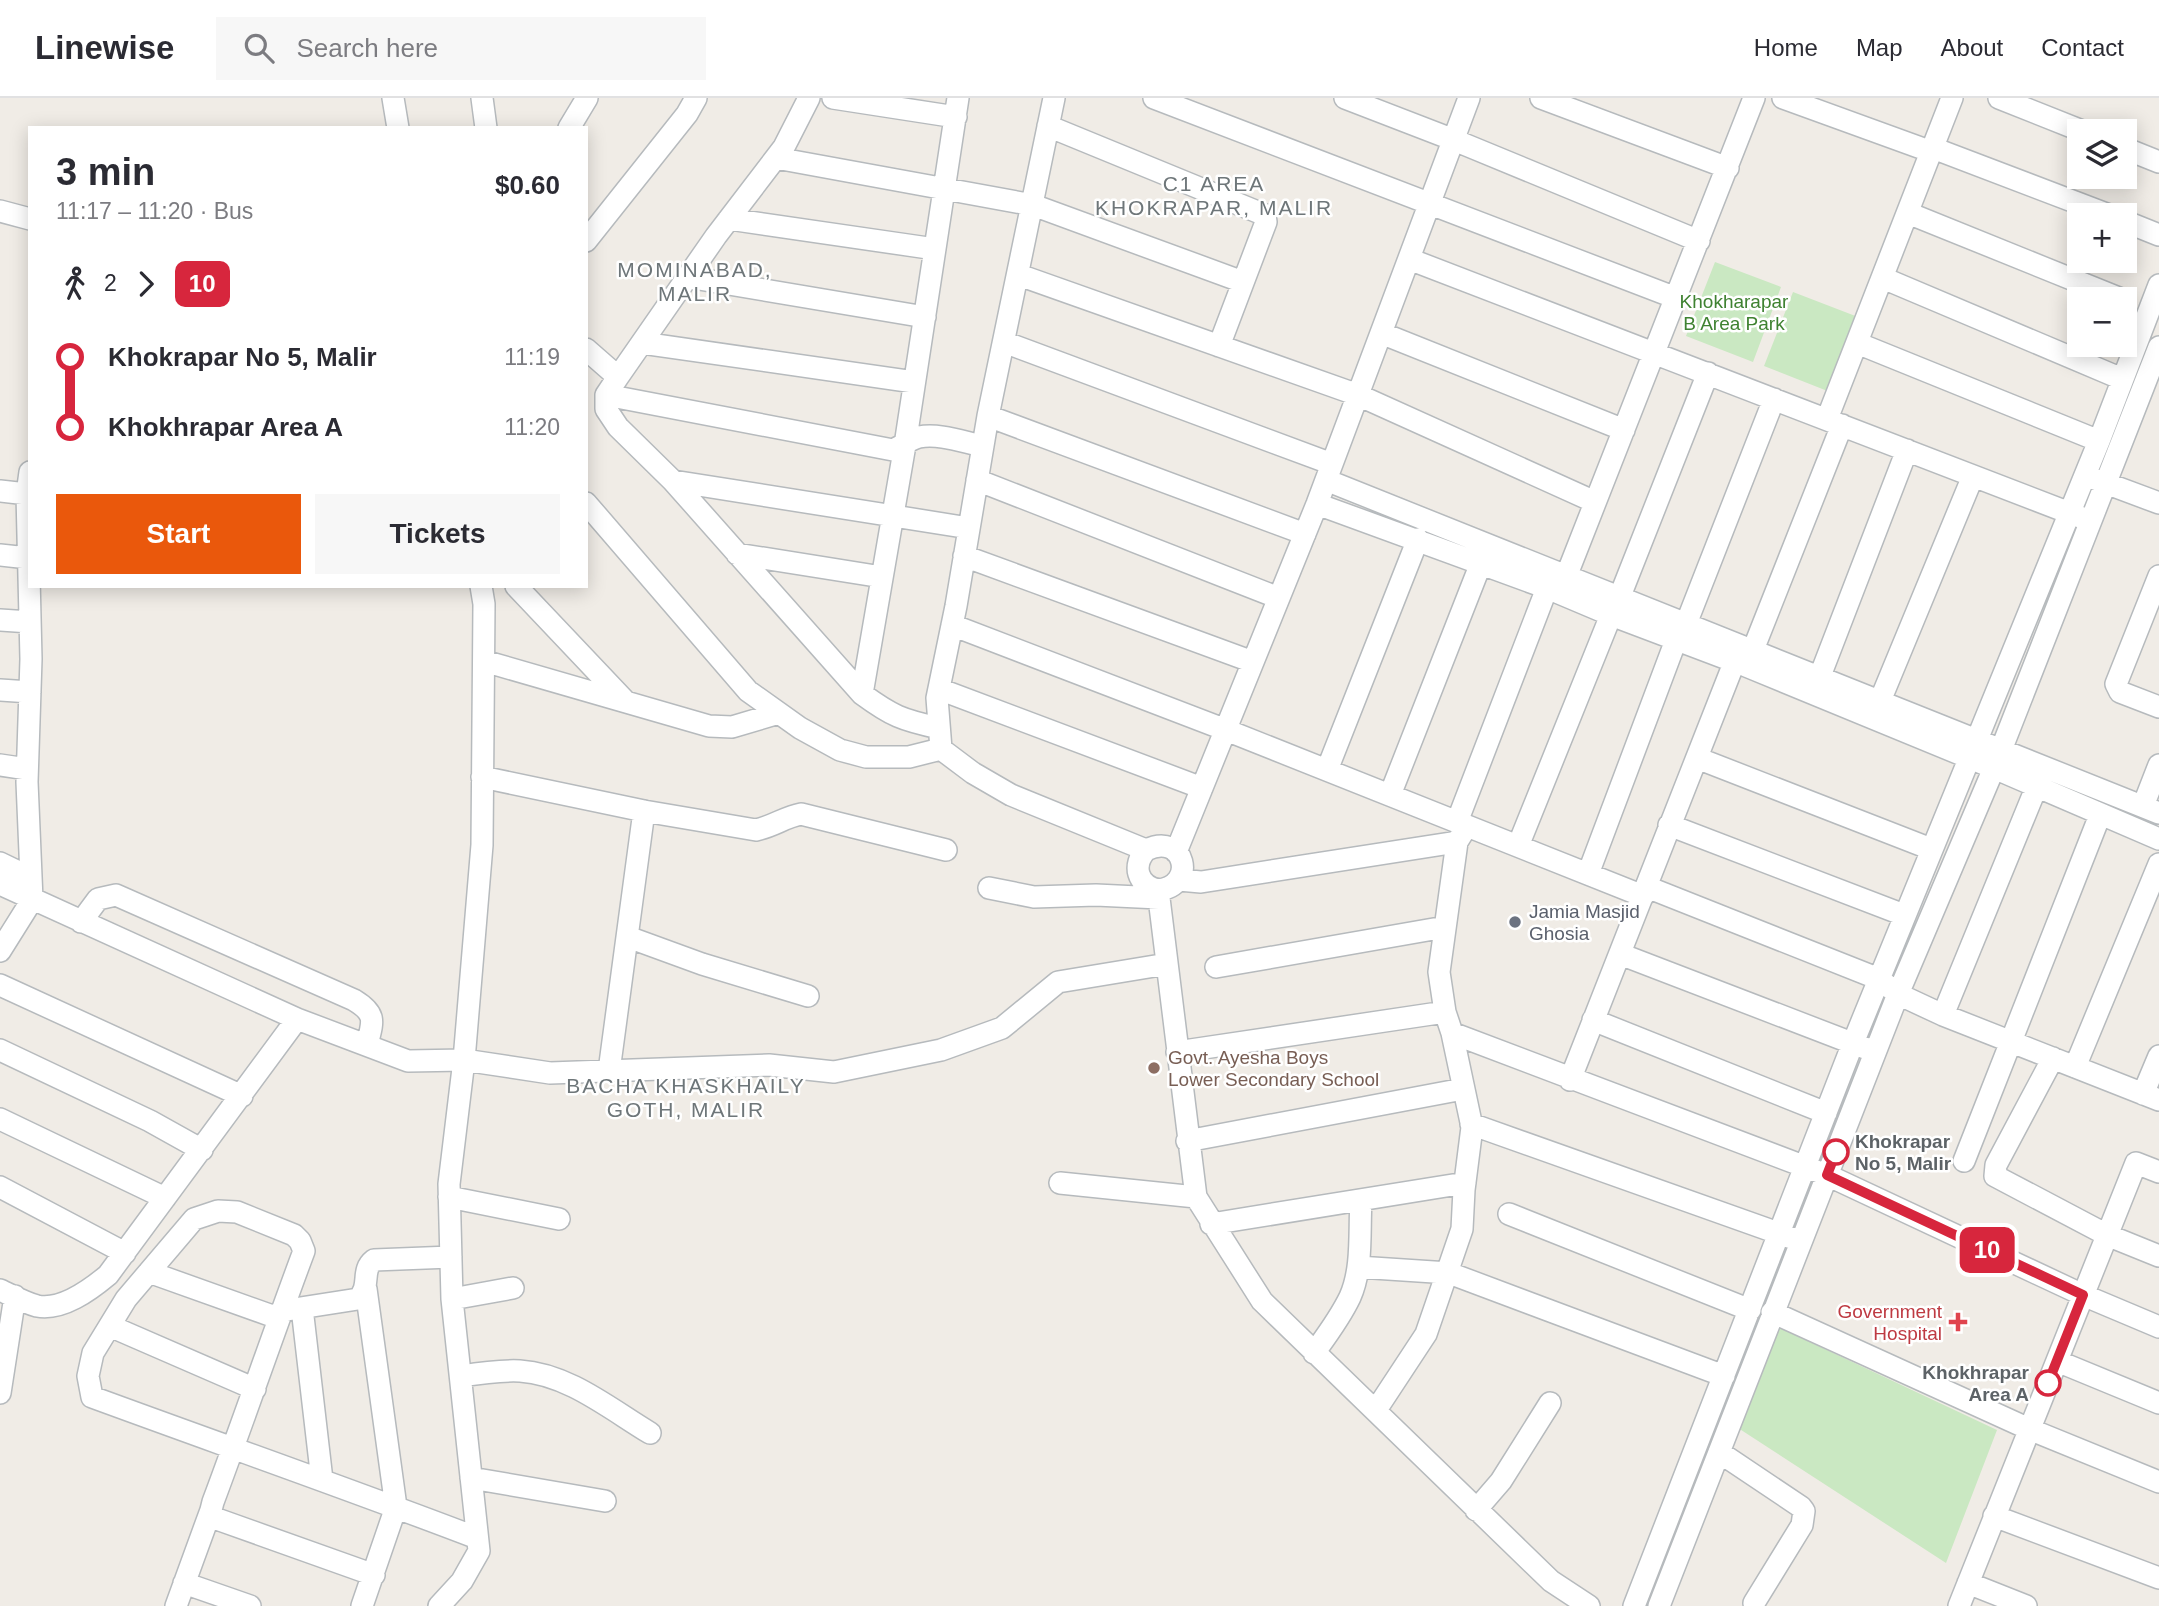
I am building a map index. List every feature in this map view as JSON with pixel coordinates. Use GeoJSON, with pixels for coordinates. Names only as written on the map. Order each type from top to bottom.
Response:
{"type":"FeatureCollection","features":[{"type":"Feature","properties":{"kind":"street"},"geometry":{"type":"LineString","coordinates":[[393,98],[398,126]]}},
{"type":"Feature","properties":{"kind":"street"},"geometry":{"type":"LineString","coordinates":[[482,98],[486,126]]}},
{"type":"Feature","properties":{"kind":"street"},"geometry":{"type":"LineString","coordinates":[[570,126],[587,98]]}},
{"type":"Feature","properties":{"kind":"street"},"geometry":{"type":"LineString","coordinates":[[809,98],[784,147],[687,277],[606,395],[606,409],[618,427],[673,481],[862,694],[890,714],[940,738],[973,773],[1010,795],[1146,850],[1163,845],[1176,852],[1182,865],[1179,880]]}},
{"type":"Feature","properties":{"kind":"street"},"geometry":{"type":"LineString","coordinates":[[833,98],[957,107],[905,445],[862,694]]}},
{"type":"Feature","properties":{"kind":"street"},"geometry":{"type":"LineString","coordinates":[[940,738],[939,689],[988,416],[1054,98]]}},
{"type":"Feature","properties":{"kind":"street"},"geometry":{"type":"LineString","coordinates":[[1154,98],[1676,298]]}},
{"type":"Feature","properties":{"kind":"street"},"geometry":{"type":"LineString","coordinates":[[1345,98],[1454,139],[1699,241]]}},
{"type":"Feature","properties":{"kind":"street"},"geometry":{"type":"LineString","coordinates":[[1176,852],[1317,504],[1469,98]]}},
{"type":"Feature","properties":{"kind":"street"},"geometry":{"type":"LineString","coordinates":[[1541,98],[1728,168]]}},
{"type":"Feature","properties":{"kind":"street"},"geometry":{"type":"LineString","coordinates":[[1376,1410],[1426,1334],[1462,1229],[1471,1124],[1445,1012],[1439,972],[1461,830],[1558,585],[1624,430],[1754,98]]}},
{"type":"Feature","properties":{"kind":"street"},"geometry":{"type":"LineString","coordinates":[[1783,98],[2076,203]]}},
{"type":"Feature","properties":{"kind":"street"},"geometry":{"type":"LineString","coordinates":[[1570,1080],[1697,758],[1745,660],[1835,422],[1857,342],[1952,98]]}},
{"type":"Feature","properties":{"kind":"street"},"geometry":{"type":"LineString","coordinates":[[2000,98],[2067,125]]}},
{"type":"Feature","properties":{"kind":"street"},"geometry":{"type":"LineString","coordinates":[[588,239],[687,114],[693,99]]}},
{"type":"Feature","properties":{"kind":"street"},"geometry":{"type":"LineString","coordinates":[[1048,126],[1265,215],[1266,222],[1219,346]]}},
{"type":"Feature","properties":{"kind":"street"},"geometry":{"type":"LineString","coordinates":[[2137,153],[2159,162]]}},
{"type":"Feature","properties":{"kind":"street"},"geometry":{"type":"LineString","coordinates":[[776,158],[1033,205],[1243,282]]}},
{"type":"Feature","properties":{"kind":"street"},"geometry":{"type":"LineString","coordinates":[[0,211],[28,218]]}},
{"type":"Feature","properties":{"kind":"street"},"geometry":{"type":"LineString","coordinates":[[1908,213],[2091,287]]}},
{"type":"Feature","properties":{"kind":"street"},"geometry":{"type":"LineString","coordinates":[[729,219],[935,249]]}},
{"type":"Feature","properties":{"kind":"street"},"geometry":{"type":"LineString","coordinates":[[2137,226],[2159,235]]}},
{"type":"Feature","properties":{"kind":"street"},"geometry":{"type":"LineString","coordinates":[[1409,259],[2079,517]]}},
{"type":"Feature","properties":{"kind":"street"},"geometry":{"type":"LineString","coordinates":[[1018,275],[1358,395],[1595,502]]}},
{"type":"Feature","properties":{"kind":"street"},"geometry":{"type":"LineString","coordinates":[[687,277],[925,317]]}},
{"type":"Feature","properties":{"kind":"street"},"geometry":{"type":"LineString","coordinates":[[1883,278],[2123,379]]}},
{"type":"Feature","properties":{"kind":"street"},"geometry":{"type":"LineString","coordinates":[[2095,479],[2099,441],[2123,379],[2154,313],[2159,285]]}},
{"type":"Feature","properties":{"kind":"street"},"geometry":{"type":"LineString","coordinates":[[2137,306],[2154,313]]}},
{"type":"Feature","properties":{"kind":"street"},"geometry":{"type":"LineString","coordinates":[[1381,333],[1624,430]]}},
{"type":"Feature","properties":{"kind":"street"},"geometry":{"type":"LineString","coordinates":[[1004,342],[1329,472],[1558,585]]}},
{"type":"Feature","properties":{"kind":"street"},"geometry":{"type":"LineString","coordinates":[[1857,342],[2099,441]]}},
{"type":"Feature","properties":{"kind":"street"},"geometry":{"type":"LineString","coordinates":[[642,343],[914,382]]}},
{"type":"Feature","properties":{"kind":"street"},"geometry":{"type":"LineString","coordinates":[[1634,1606],[1853,1043],[1972,749],[2095,479],[2159,347]]}},
{"type":"Feature","properties":{"kind":"street"},"geometry":{"type":"LineString","coordinates":[[588,351],[618,377]]}},
{"type":"Feature","properties":{"kind":"street"},"geometry":{"type":"LineString","coordinates":[[1518,846],[1707,373]]}},
{"type":"Feature","properties":{"kind":"street"},"geometry":{"type":"LineString","coordinates":[[606,395],[893,450],[915,438],[930,436],[983,446]]}},
{"type":"Feature","properties":{"kind":"street"},"geometry":{"type":"LineString","coordinates":[[1588,874],[1774,398]]}},
{"type":"Feature","properties":{"kind":"street"},"geometry":{"type":"LineString","coordinates":[[988,416],[1305,534]]}},
{"type":"Feature","properties":{"kind":"street"},"geometry":{"type":"LineString","coordinates":[[1819,676],[1908,450]]}},
{"type":"Feature","properties":{"kind":"street"},"geometry":{"type":"LineString","coordinates":[[1877,710],[1973,476]]}},
{"type":"Feature","properties":{"kind":"street"},"geometry":{"type":"LineString","coordinates":[[2095,479],[2159,503]]}},
{"type":"Feature","properties":{"kind":"street"},"geometry":{"type":"LineString","coordinates":[[977,480],[1279,598]]}},
{"type":"Feature","properties":{"kind":"street"},"geometry":{"type":"LineString","coordinates":[[673,481],[969,528]]}},
{"type":"Feature","properties":{"kind":"street"},"geometry":{"type":"LineString","coordinates":[[0,555],[28,558],[28,487]]}},
{"type":"Feature","properties":{"kind":"street"},"geometry":{"type":"LineString","coordinates":[[0,491],[27,495]]}},
{"type":"Feature","properties":{"kind":"street"},"geometry":{"type":"LineString","coordinates":[[1317,504],[1481,563],[1558,585],[1997,759],[2151,810],[2159,765]]}},
{"type":"Feature","properties":{"kind":"street"},"geometry":{"type":"LineString","coordinates":[[588,505],[748,691],[800,729],[840,750],[866,757],[909,757],[940,738]]}},
{"type":"Feature","properties":{"kind":"street"},"geometry":{"type":"LineString","coordinates":[[1659,1606],[1898,994],[1997,759],[2079,517]]}},
{"type":"Feature","properties":{"kind":"street"},"geometry":{"type":"LineString","coordinates":[[1327,770],[1418,539]]}},
{"type":"Feature","properties":{"kind":"street"},"geometry":{"type":"LineString","coordinates":[[737,554],[882,577]]}},
{"type":"Feature","properties":{"kind":"street"},"geometry":{"type":"LineString","coordinates":[[964,556],[1253,662]]}},
{"type":"Feature","properties":{"kind":"street"},"geometry":{"type":"LineString","coordinates":[[1390,796],[1481,563]]}},
{"type":"Feature","properties":{"kind":"street"},"geometry":{"type":"LineString","coordinates":[[2159,576],[2116,684],[2120,692],[2159,707]]}},
{"type":"Feature","properties":{"kind":"street"},"geometry":{"type":"LineString","coordinates":[[0,951],[32,900],[27,769],[30,692],[29,588]]}},
{"type":"Feature","properties":{"kind":"street"},"geometry":{"type":"LineString","coordinates":[[439,1606],[462,1581],[479,1551],[452,1299],[449,1197],[464,1060],[482,845],[484,604],[481,588]]}},
{"type":"Feature","properties":{"kind":"street"},"geometry":{"type":"LineString","coordinates":[[518,588],[627,703]]}},
{"type":"Feature","properties":{"kind":"street"},"geometry":{"type":"LineString","coordinates":[[0,620],[30,622]]}},
{"type":"Feature","properties":{"kind":"street"},"geometry":{"type":"LineString","coordinates":[[952,625],[1327,770],[1461,830],[1518,846],[1879,979],[1898,994],[1943,1015],[2151,1097],[2159,1056]]}},
{"type":"Feature","properties":{"kind":"street"},"geometry":{"type":"LineString","coordinates":[[1745,660],[1819,676],[1877,710]]}},
{"type":"Feature","properties":{"kind":"street"},"geometry":{"type":"LineString","coordinates":[[484,661],[709,726],[725,728],[779,713]]}},
{"type":"Feature","properties":{"kind":"street"},"geometry":{"type":"LineString","coordinates":[[939,689],[1202,788]]}},
{"type":"Feature","properties":{"kind":"street"},"geometry":{"type":"LineString","coordinates":[[0,690],[30,692]]}},
{"type":"Feature","properties":{"kind":"street"},"geometry":{"type":"LineString","coordinates":[[1697,758],[1931,849]]}},
{"type":"Feature","properties":{"kind":"street"},"geometry":{"type":"LineString","coordinates":[[1997,759],[2036,788],[2159,839]]}},
{"type":"Feature","properties":{"kind":"street"},"geometry":{"type":"LineString","coordinates":[[0,765],[27,769]]}},
{"type":"Feature","properties":{"kind":"street"},"geometry":{"type":"LineString","coordinates":[[482,777],[645,811],[756,830],[774,826],[790,816],[801,814],[946,850]]}},
{"type":"Feature","properties":{"kind":"street"},"geometry":{"type":"LineString","coordinates":[[1943,1015],[2036,788]]}},
{"type":"Feature","properties":{"kind":"street"},"geometry":{"type":"LineString","coordinates":[[609,1072],[645,811]]}},
{"type":"Feature","properties":{"kind":"street"},"geometry":{"type":"LineString","coordinates":[[1964,1161],[2100,815]]}},
{"type":"Feature","properties":{"kind":"street"},"geometry":{"type":"LineString","coordinates":[[1670,825],[1904,915]]}},
{"type":"Feature","properties":{"kind":"street"},"geometry":{"type":"LineString","coordinates":[[989,888],[1034,897],[1158,894],[1179,880],[1201,882],[1461,830]]}},
{"type":"Feature","properties":{"kind":"street"},"geometry":{"type":"LineString","coordinates":[[1146,850],[1138,863],[1140,877],[1144,884],[1158,894],[1187,1141],[1196,1197],[1211,1224],[1262,1301],[1551,1581],[1589,1606]]}},
{"type":"Feature","properties":{"kind":"street"},"geometry":{"type":"LineString","coordinates":[[0,863],[31,878]]}},
{"type":"Feature","properties":{"kind":"street"},"geometry":{"type":"LineString","coordinates":[[2075,1067],[2159,864]]}},
{"type":"Feature","properties":{"kind":"street"},"geometry":{"type":"LineString","coordinates":[[0,884],[297,1019],[408,1061],[464,1060],[550,1073],[769,1065],[834,1072],[941,1050],[1002,1028],[1058,982],[1167,964]]}},
{"type":"Feature","properties":{"kind":"street"},"geometry":{"type":"LineString","coordinates":[[81,922],[98,899],[116,895],[354,1000],[368,1009],[373,1022],[367,1045]]}},
{"type":"Feature","properties":{"kind":"street"},"geometry":{"type":"LineString","coordinates":[[1216,967],[1445,927]]}},
{"type":"Feature","properties":{"kind":"street"},"geometry":{"type":"LineString","coordinates":[[628,937],[702,964],[808,996]]}},
{"type":"Feature","properties":{"kind":"street"},"geometry":{"type":"LineString","coordinates":[[1620,954],[1877,1052]]}},
{"type":"Feature","properties":{"kind":"street"},"geometry":{"type":"LineString","coordinates":[[0,985],[242,1096]]}},
{"type":"Feature","properties":{"kind":"street"},"geometry":{"type":"LineString","coordinates":[[1177,1052],[1445,1012]]}},
{"type":"Feature","properties":{"kind":"street"},"geometry":{"type":"LineString","coordinates":[[0,1393],[8,1293],[38,1307],[65,1303],[88,1292],[108,1275],[297,1019]]}},
{"type":"Feature","properties":{"kind":"street"},"geometry":{"type":"LineString","coordinates":[[1593,1020],[1826,1114]]}},
{"type":"Feature","properties":{"kind":"street"},"geometry":{"type":"LineString","coordinates":[[1452,1033],[1570,1080],[1827,1175],[2083,1295],[2159,1327]]}},
{"type":"Feature","properties":{"kind":"street"},"geometry":{"type":"LineString","coordinates":[[0,1050],[150,1121],[202,1150]]}},
{"type":"Feature","properties":{"kind":"street"},"geometry":{"type":"LineString","coordinates":[[2053,1058],[1994,1172],[1995,1176],[2107,1235],[2159,1256]]}},
{"type":"Feature","properties":{"kind":"street"},"geometry":{"type":"LineString","coordinates":[[1187,1141],[1463,1089]]}},
{"type":"Feature","properties":{"kind":"street"},"geometry":{"type":"LineString","coordinates":[[0,1119],[165,1198]]}},
{"type":"Feature","properties":{"kind":"street"},"geometry":{"type":"LineString","coordinates":[[1471,1124],[1800,1241]]}},
{"type":"Feature","properties":{"kind":"street"},"geometry":{"type":"LineString","coordinates":[[1959,1606],[2136,1163],[2159,1172]]}},
{"type":"Feature","properties":{"kind":"street"},"geometry":{"type":"LineString","coordinates":[[1060,1183],[1196,1197]]}},
{"type":"Feature","properties":{"kind":"street"},"geometry":{"type":"LineString","coordinates":[[1211,1224],[1465,1183]]}},
{"type":"Feature","properties":{"kind":"street"},"geometry":{"type":"LineString","coordinates":[[0,1187],[125,1253]]}},
{"type":"Feature","properties":{"kind":"street"},"geometry":{"type":"LineString","coordinates":[[449,1197],[559,1219]]}},
{"type":"Feature","properties":{"kind":"street"},"geometry":{"type":"LineString","coordinates":[[1314,1353],[1336,1323],[1351,1295],[1358,1266],[1361,1200]]}},
{"type":"Feature","properties":{"kind":"street"},"geometry":{"type":"LineString","coordinates":[[176,1606],[233,1448],[255,1389],[287,1313],[304,1251],[300,1241],[284,1230],[237,1212],[218,1211],[194,1219],[126,1299],[93,1353],[88,1376],[92,1396],[233,1448],[397,1507],[477,1538]]}},
{"type":"Feature","properties":{"kind":"street"},"geometry":{"type":"LineString","coordinates":[[1509,1214],[1750,1310]]}},
{"type":"Feature","properties":{"kind":"street"},"geometry":{"type":"LineString","coordinates":[[362,1606],[397,1507],[366,1289],[366,1272],[374,1260],[451,1257]]}},
{"type":"Feature","properties":{"kind":"street"},"geometry":{"type":"LineString","coordinates":[[1358,1266],[1449,1272],[1724,1376]]}},
{"type":"Feature","properties":{"kind":"street"},"geometry":{"type":"LineString","coordinates":[[149,1272],[287,1313],[358,1299],[366,1289]]}},
{"type":"Feature","properties":{"kind":"street"},"geometry":{"type":"LineString","coordinates":[[452,1299],[513,1288]]}},
{"type":"Feature","properties":{"kind":"street"},"geometry":{"type":"LineString","coordinates":[[1772,1312],[2029,1429],[2159,1482]]}},
{"type":"Feature","properties":{"kind":"street"},"geometry":{"type":"LineString","coordinates":[[287,1313],[322,1480]]}},
{"type":"Feature","properties":{"kind":"street"},"geometry":{"type":"LineString","coordinates":[[110,1326],[255,1389]]}},
{"type":"Feature","properties":{"kind":"street"},"geometry":{"type":"LineString","coordinates":[[2057,1361],[2159,1402]]}},
{"type":"Feature","properties":{"kind":"street"},"geometry":{"type":"LineString","coordinates":[[461,1376],[490,1371],[521,1371],[547,1376],[575,1387],[650,1433]]}},
{"type":"Feature","properties":{"kind":"street"},"geometry":{"type":"LineString","coordinates":[[1476,1510],[1501,1481],[1550,1403]]}},
{"type":"Feature","properties":{"kind":"street"},"geometry":{"type":"LineString","coordinates":[[1719,1452],[1804,1511],[1802,1525],[1754,1603]]}},
{"type":"Feature","properties":{"kind":"street"},"geometry":{"type":"LineString","coordinates":[[471,1478],[605,1501]]}},
{"type":"Feature","properties":{"kind":"street"},"geometry":{"type":"LineString","coordinates":[[211,1510],[214,1518],[374,1575]]}},
{"type":"Feature","properties":{"kind":"street"},"geometry":{"type":"LineString","coordinates":[[1994,1516],[2159,1578]]}},
{"type":"Feature","properties":{"kind":"street"},"geometry":{"type":"LineString","coordinates":[[184,1583],[249,1606]]}},
{"type":"Feature","properties":{"kind":"street"},"geometry":{"type":"LineString","coordinates":[[1968,1583],[2026,1606]]}},
{"type":"Feature","properties":{"kind":"green space","name":"Khokharapar B Area Park"},"geometry":{"type":"Polygon","coordinates":[[[1715,262],[1781,287],[1753,362],[1686,336],[1715,262]]]}},
{"type":"Feature","properties":{"kind":"green space"},"geometry":{"type":"Polygon","coordinates":[[[1793,292],[1858,317],[1830,392],[1764,366],[1793,292]]]}},
{"type":"Feature","properties":{"kind":"green space"},"geometry":{"type":"Polygon","coordinates":[[[1774,1325],[1997,1430],[1946,1563],[1735,1426],[1774,1325]]]}},
{"type":"Feature","properties":{"kind":"bus line","name":"10"},"geometry":{"type":"LineString","coordinates":[[1836,1152],[1827,1175],[2083,1295],[2048,1383]]}},
{"type":"Feature","properties":{"kind":"place","name":"Jamia Masjid Ghosia"},"geometry":{"type":"Point","coordinates":[1515,922]}},
{"type":"Feature","properties":{"kind":"place","name":"Govt. Ayesha Boys Lower Secondary School"},"geometry":{"type":"Point","coordinates":[1154,1068]}},
{"type":"Feature","properties":{"kind":"place","name":"Khokrapar No 5, Malir"},"geometry":{"type":"Point","coordinates":[1836,1152]}},
{"type":"Feature","properties":{"kind":"place","name":"Government Hospital"},"geometry":{"type":"Point","coordinates":[1958,1322]}},
{"type":"Feature","properties":{"kind":"place","name":"Khokhrapar Area A"},"geometry":{"type":"Point","coordinates":[2048,1383]}},
{"type":"Feature","properties":{"kind":"district","name":"C1 AREA KHOKRAPAR, MALIR"},"geometry":{"type":"Point","coordinates":[1214,195]}},
{"type":"Feature","properties":{"kind":"district","name":"MOMINABAD, MALIR"},"geometry":{"type":"Point","coordinates":[695,281]}},
{"type":"Feature","properties":{"kind":"district","name":"BACHA KHASKHAILY GOTH, MALIR"},"geometry":{"type":"Point","coordinates":[686,1097]}}]}
